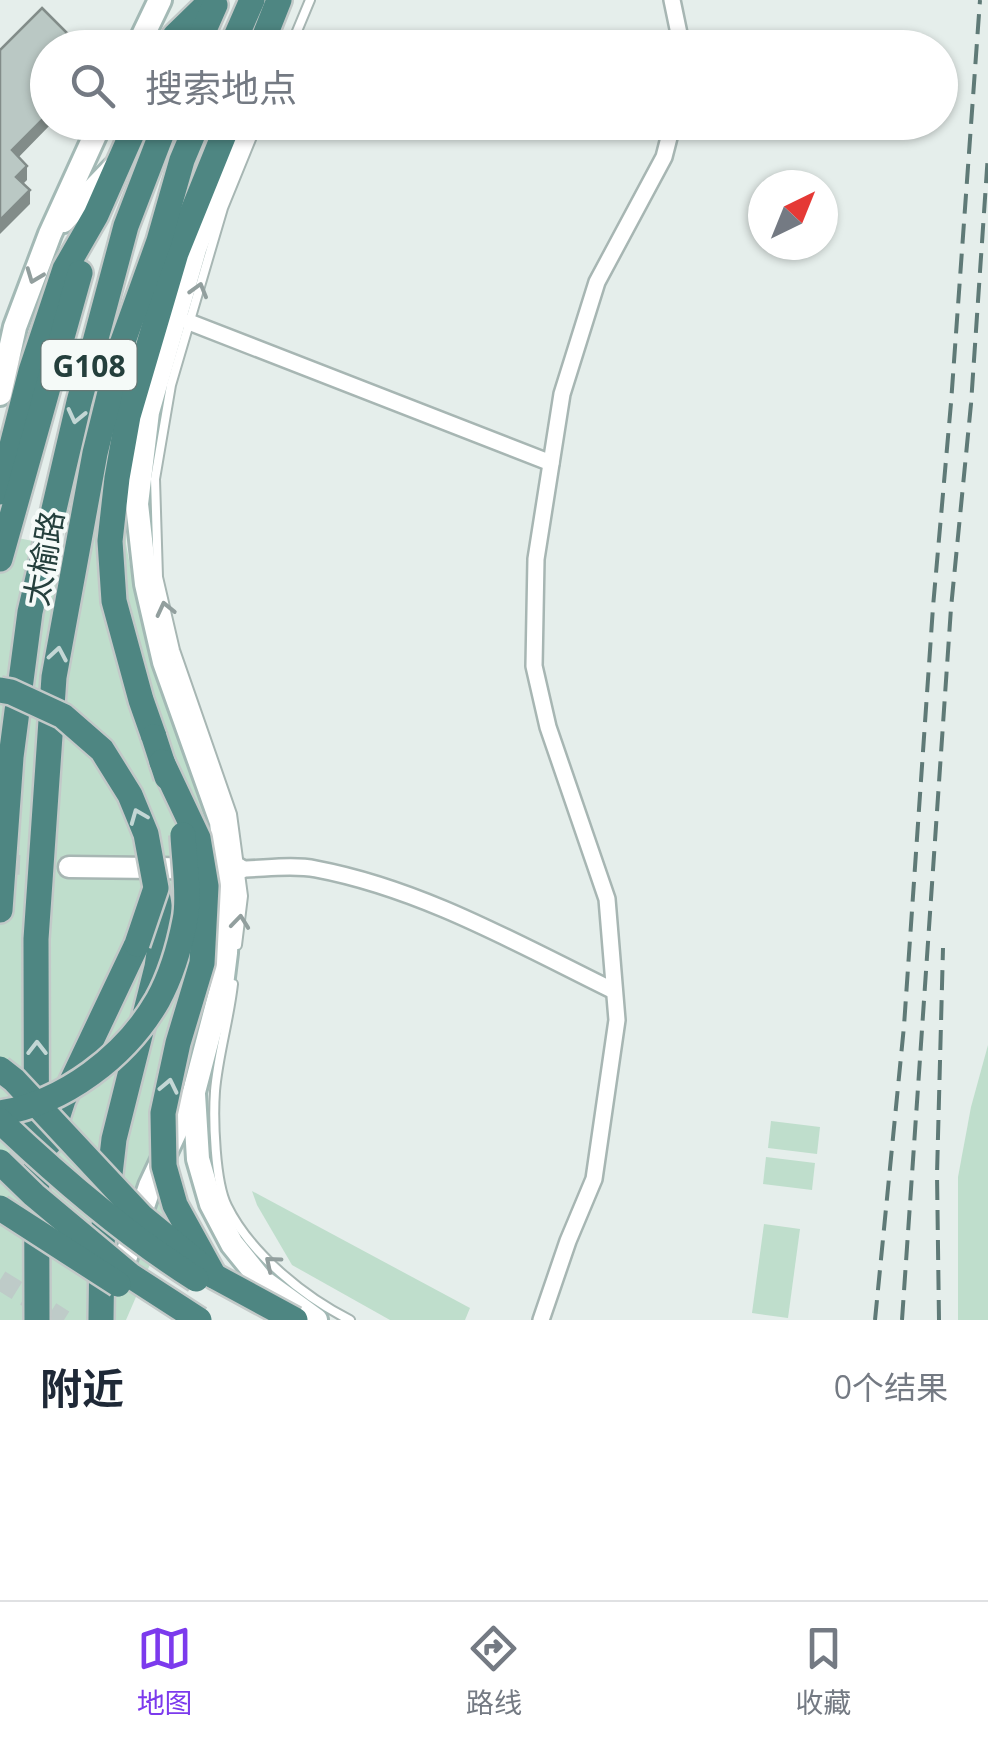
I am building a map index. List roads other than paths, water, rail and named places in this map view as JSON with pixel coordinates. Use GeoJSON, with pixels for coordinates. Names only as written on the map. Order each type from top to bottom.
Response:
{"type":"FeatureCollection","features":[{"type":"Feature","properties":{"kind":"highway"},"geometry":{"type":"LineString","coordinates":[[183,30],[190,0]]}},
{"type":"Feature","properties":{"kind":"highway"},"geometry":{"type":"LineString","coordinates":[[191,30],[214,0]]}},
{"type":"Feature","properties":{"kind":"highway"},"geometry":{"type":"LineString","coordinates":[[239,30],[252,0]]}},
{"type":"Feature","properties":{"kind":"highway"},"geometry":{"type":"LineString","coordinates":[[267,30],[279,0]]}},
{"type":"Feature","properties":{"kind":"highway"},"geometry":{"type":"LineString","coordinates":[[0,492],[22,401],[129,140]]}},
{"type":"Feature","properties":{"kind":"highway","name":"太榆路"},"geometry":{"type":"LineString","coordinates":[[0,910],[12,757],[30,612],[79,402],[126,226],[159,140]]}},
{"type":"Feature","properties":{"kind":"highway","name":"太榆路"},"geometry":{"type":"LineString","coordinates":[[37,1320],[36,939],[54,678],[95,453],[122,344],[190,140]]}},
{"type":"Feature","properties":{"kind":"highway"},"geometry":{"type":"LineString","coordinates":[[0,1113],[49,1099],[100,1068],[130,1038],[158,999],[175,958],[186,916],[183,829],[114,601],[110,540],[128,416],[176,252],[222,140]]}},
{"type":"Feature","properties":{"kind":"highway"},"geometry":{"type":"LineString","coordinates":[[0,558],[22,401]]}},
{"type":"Feature","properties":{"kind":"highway"},"geometry":{"type":"LineString","coordinates":[[0,690],[63,716],[102,750],[130,795],[146,834],[163,926],[157,967],[114,1139],[102,1243],[104,1320]]}},
{"type":"Feature","properties":{"kind":"highway"},"geometry":{"type":"LineString","coordinates":[[162,762],[198,838],[206,886],[202,963],[178,1043],[163,1113],[164,1166],[175,1206],[214,1276]]}},
{"type":"Feature","properties":{"kind":"highway"},"geometry":{"type":"LineString","coordinates":[[38,1176],[64,1100],[138,944],[156,888]]}},
{"type":"Feature","properties":{"kind":"highway"},"geometry":{"type":"LineString","coordinates":[[0,1069],[142,1217],[214,1276],[295,1320]]}},
{"type":"Feature","properties":{"kind":"highway"},"geometry":{"type":"LineString","coordinates":[[0,1120],[54,1173],[150,1250],[259,1320]]}},
{"type":"Feature","properties":{"kind":"highway"},"geometry":{"type":"LineString","coordinates":[[0,1162],[131,1276],[198,1320]]}},
{"type":"Feature","properties":{"kind":"highway"},"geometry":{"type":"LineString","coordinates":[[0,1208],[110,1278],[167,1320]]}},
{"type":"Feature","properties":{"kind":"main road"},"geometry":{"type":"LineString","coordinates":[[146,30],[160,0]]}},
{"type":"Feature","properties":{"kind":"main road"},"geometry":{"type":"LineString","coordinates":[[279,30],[291,0]]}},
{"type":"Feature","properties":{"kind":"main road"},"geometry":{"type":"LineString","coordinates":[[22,401],[15,327],[50,234],[94,140]]}},
{"type":"Feature","properties":{"kind":"main road"},"geometry":{"type":"LineString","coordinates":[[104,1320],[150,1186],[194,1092],[222,985],[233,869],[221,822],[164,662],[146,584],[137,504],[148,412],[194,249],[235,140]]}},
{"type":"Feature","properties":{"kind":"main road"},"geometry":{"type":"LineString","coordinates":[[50,234],[120,162]]}},
{"type":"Feature","properties":{"kind":"main road"},"geometry":{"type":"LineString","coordinates":[[194,1092],[198,1159],[211,1204],[232,1244],[262,1280],[316,1320]]}},
{"type":"Feature","properties":{"kind":"street"},"geometry":{"type":"LineString","coordinates":[[672,0],[678,30]]}},
{"type":"Feature","properties":{"kind":"street"},"geometry":{"type":"LineString","coordinates":[[541,1320],[594,1179],[617,1020],[606,900],[548,727],[534,666],[536,558],[562,394],[596,282],[664,157],[668,140]]}},
{"type":"Feature","properties":{"kind":"street"},"geometry":{"type":"LineString","coordinates":[[189,322],[551,463]]}},
{"type":"Feature","properties":{"kind":"street"},"geometry":{"type":"LineString","coordinates":[[69,867],[312,868],[378,885],[447,910],[614,991]]}},
{"type":"Feature","properties":{"kind":"lane"},"geometry":{"type":"LineString","coordinates":[[298,30],[310,0]]}},
{"type":"Feature","properties":{"kind":"lane"},"geometry":{"type":"LineString","coordinates":[[236,953],[242,896],[233,869],[232,814],[175,650],[158,577],[156,479],[171,384],[222,208],[250,140]]}},
{"type":"Feature","properties":{"kind":"lane"},"geometry":{"type":"LineString","coordinates":[[234,972],[216,1091],[216,1155],[226,1204],[256,1250],[324,1307],[350,1320]]}},
{"type":"Feature","properties":{"kind":"tunnel"},"geometry":{"type":"LineString","coordinates":[[0,864],[69,867]]}},
{"type":"Feature","properties":{"kind":"tunnel"},"geometry":{"type":"LineString","coordinates":[[0,1280],[64,1320]]}},
{"type":"Feature","properties":{"kind":"railway"},"geometry":{"type":"LineString","coordinates":[[875,1320],[904,1026],[980,0]]}},
{"type":"Feature","properties":{"kind":"railway"},"geometry":{"type":"LineString","coordinates":[[902,1320],[951,608],[971,404],[988,154]]}},
{"type":"Feature","properties":{"kind":"railway"},"geometry":{"type":"LineString","coordinates":[[939,1320],[937,1174],[943,948]]}}]}
